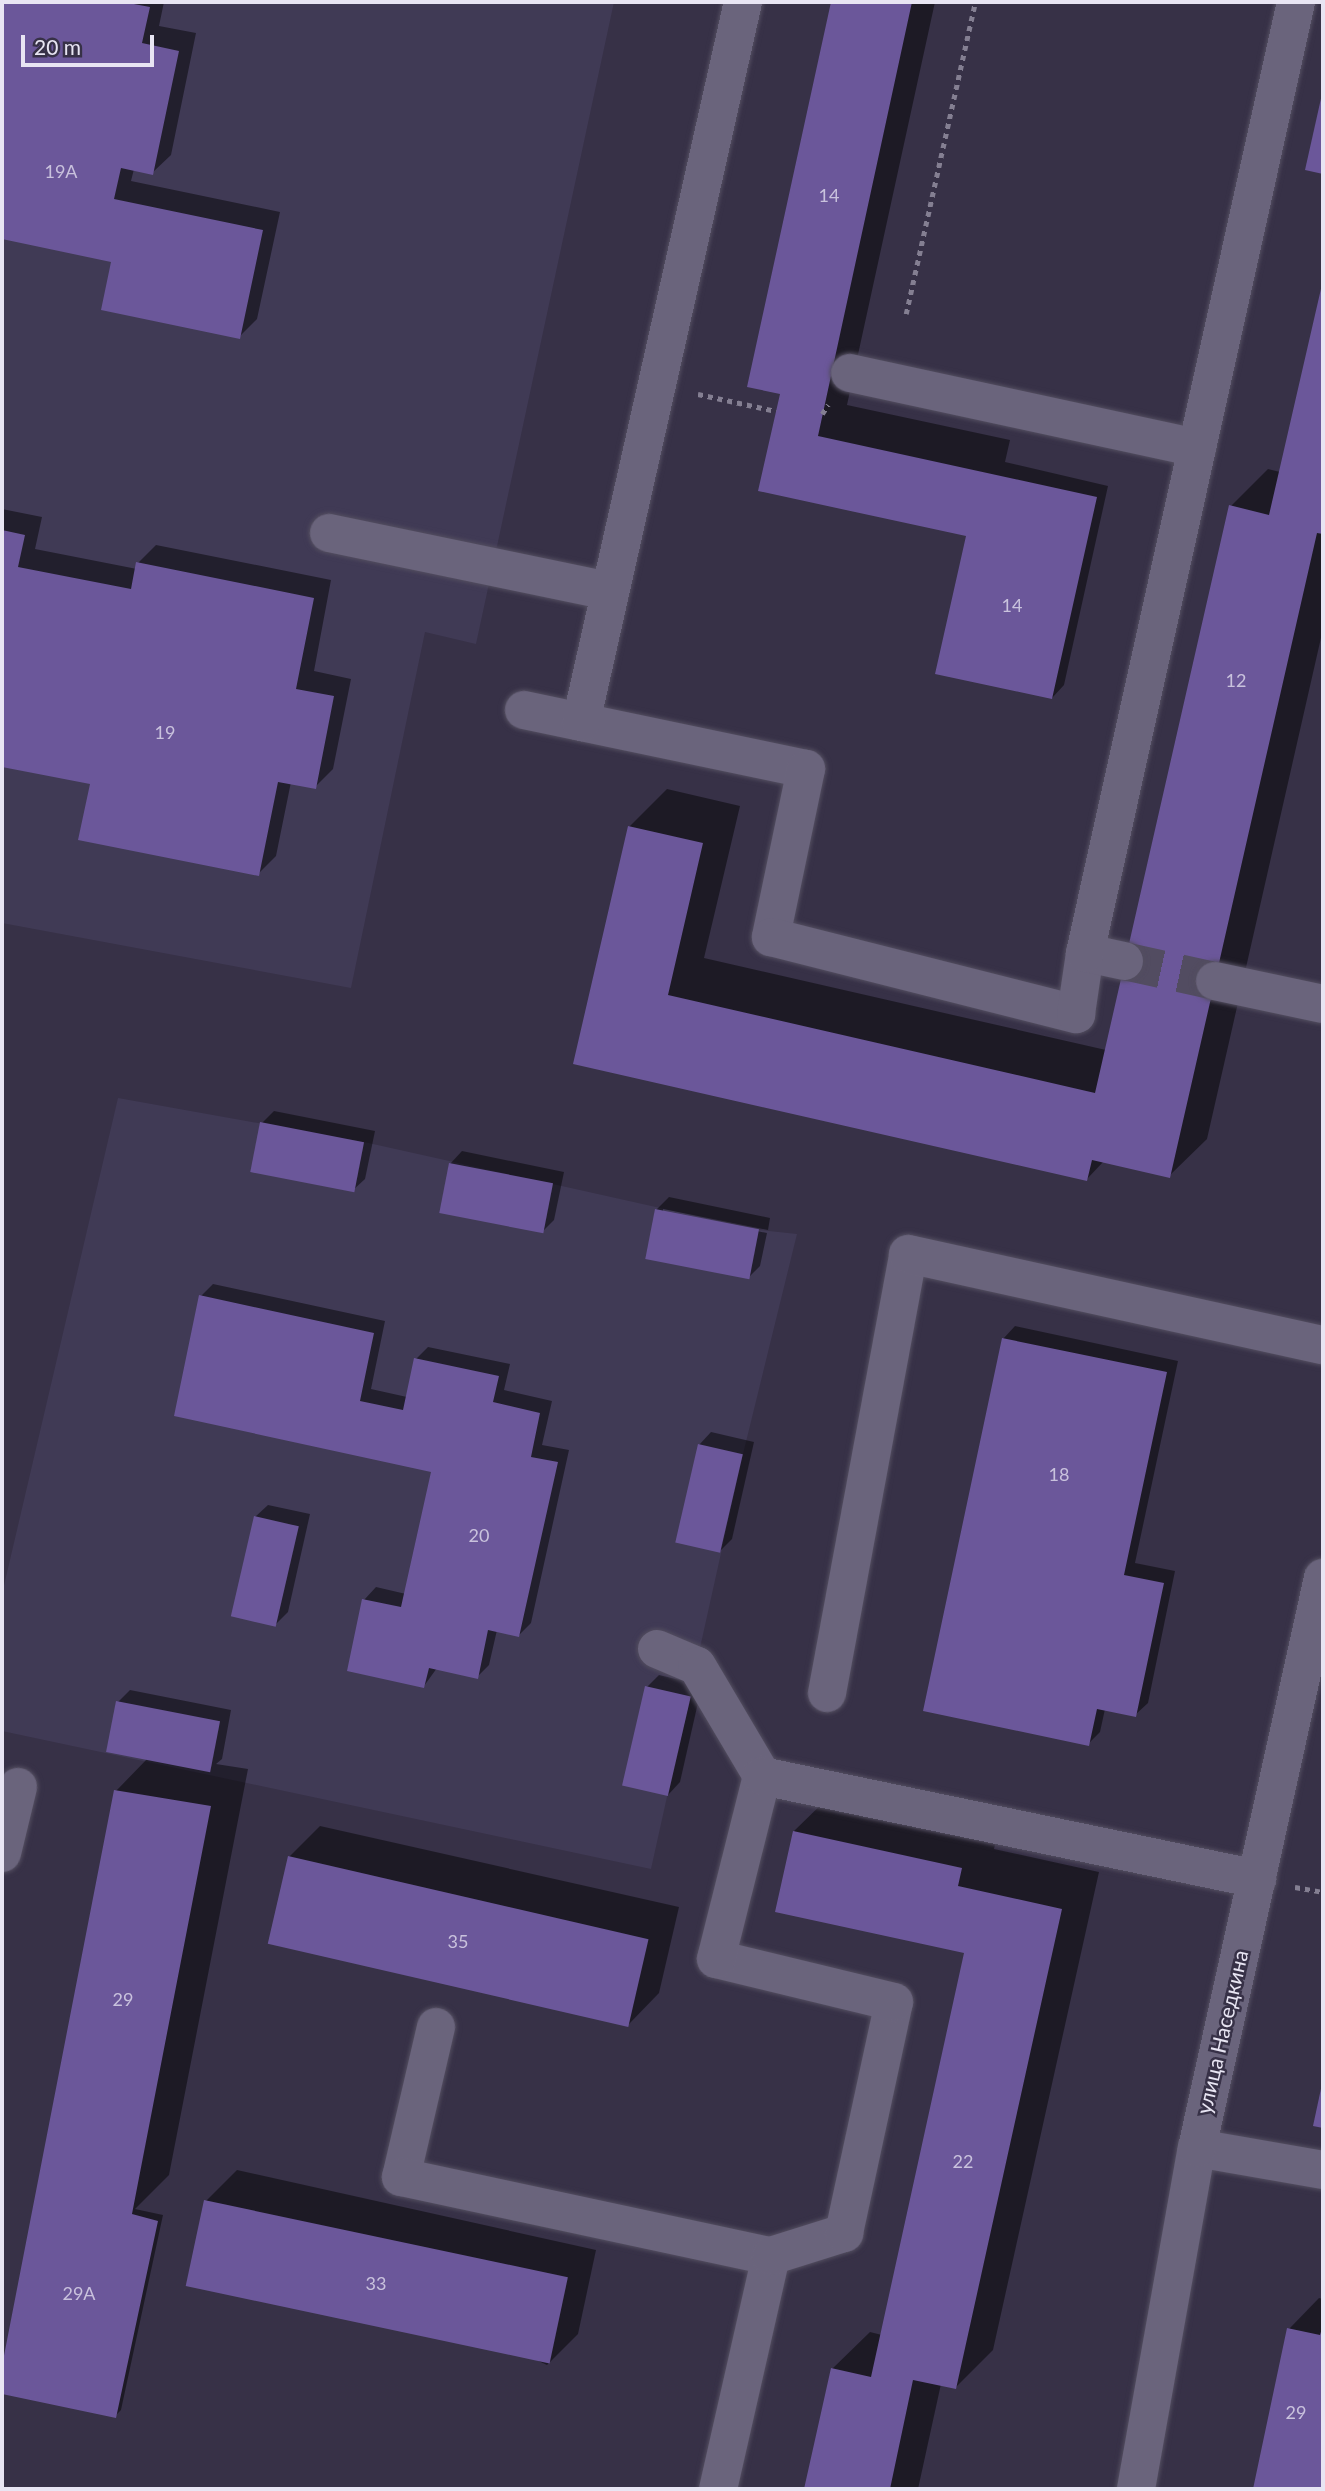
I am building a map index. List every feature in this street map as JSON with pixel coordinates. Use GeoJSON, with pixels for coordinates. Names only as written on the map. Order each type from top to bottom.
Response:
{"type":"FeatureCollection","features":[{"type":"Feature","properties":{"kind":"street"},"geometry":{"type":"LineString","coordinates":[[581,722],[743,2]]}},
{"type":"Feature","properties":{"kind":"street"},"geometry":{"type":"LineString","coordinates":[[524,710],[806,769],[771,937],[1076,1014],[1085,953],[1296,2]]}},
{"type":"Feature","properties":{"kind":"street"},"geometry":{"type":"LineString","coordinates":[[850,373],[1197,448]]}},
{"type":"Feature","properties":{"kind":"street"},"geometry":{"type":"LineString","coordinates":[[330,533],[610,591]]}},
{"type":"Feature","properties":{"kind":"street"},"geometry":{"type":"LineString","coordinates":[[1085,953],[1124,961]]}},
{"type":"Feature","properties":{"kind":"street"},"geometry":{"type":"LineString","coordinates":[[1215,981],[1323,1004]]}},
{"type":"Feature","properties":{"kind":"street"},"geometry":{"type":"LineString","coordinates":[[827,1693],[908,1254],[1323,1345]]}},
{"type":"Feature","properties":{"kind":"street","name":"улица Наседкина"},"geometry":{"type":"LineString","coordinates":[[1136,2489],[1197,2148],[1323,1578]]}},
{"type":"Feature","properties":{"kind":"street"},"geometry":{"type":"LineString","coordinates":[[436,2027],[401,2177],[771,2256],[844,2233],[894,2002],[716,1959],[762,1776],[697,1666],[657,1649]]}},
{"type":"Feature","properties":{"kind":"street"},"geometry":{"type":"LineString","coordinates":[[762,1776],[1256,1880]]}},
{"type":"Feature","properties":{"kind":"street"},"geometry":{"type":"LineString","coordinates":[[2,1853],[18,1787]]}},
{"type":"Feature","properties":{"kind":"street"},"geometry":{"type":"LineString","coordinates":[[1197,2148],[1323,2170]]}},
{"type":"Feature","properties":{"kind":"street"},"geometry":{"type":"LineString","coordinates":[[718,2489],[771,2256]]}},
{"type":"Feature","properties":{"kind":"path"},"geometry":{"type":"LineString","coordinates":[[906,314],[975,2]]}},
{"type":"Feature","properties":{"kind":"path"},"geometry":{"type":"LineString","coordinates":[[657,385],[776,411]]}},
{"type":"Feature","properties":{"kind":"shaded area"},"geometry":{"type":"Polygon","coordinates":[[[2,2],[614,2],[476,644],[425,632],[351,988],[2,923],[2,2]]]}},
{"type":"Feature","properties":{"kind":"shaded area"},"geometry":{"type":"Polygon","coordinates":[[[118,1098],[364,1142],[759,1230],[797,1234],[743,1454],[651,1869],[2,1731],[2,1594],[118,1098]]]}},
{"type":"Feature","properties":{"kind":"building"},"geometry":{"type":"Polygon","coordinates":[[[2,2],[123,2],[150,7],[142,43],[179,51],[153,175],[121,168],[114,199],[263,230],[240,339],[101,310],[111,262],[2,239],[2,2]]]}},
{"type":"Feature","properties":{"kind":"building"},"geometry":{"type":"Polygon","coordinates":[[[831,2],[912,2],[818,436],[1097,497],[1052,699],[935,674],[966,536],[758,491],[780,394],[747,387],[831,2]]]}},
{"type":"Feature","properties":{"kind":"building"},"geometry":{"type":"Polygon","coordinates":[[[1323,94],[1323,174],[1305,170],[1323,94]]]}},
{"type":"Feature","properties":{"kind":"building"},"geometry":{"type":"Polygon","coordinates":[[[1323,280],[1323,534],[1317,533],[1170,1178],[1092,1160],[1087,1181],[573,1064],[628,826],[703,843],[668,995],[1095,1093],[1229,505],[1269,515],[1323,280]]]}},
{"type":"Feature","properties":{"kind":"building"},"geometry":{"type":"Polygon","coordinates":[[[2,530],[25,535],[18,567],[131,589],[136,562],[314,598],[296,689],[334,696],[316,789],[278,782],[259,876],[78,840],[90,784],[2,767],[2,530]]]}},
{"type":"Feature","properties":{"kind":"building"},"geometry":{"type":"Polygon","coordinates":[[[260,1122],[364,1142],[354,1192],[250,1172],[260,1122]]]}},
{"type":"Feature","properties":{"kind":"building"},"geometry":{"type":"Polygon","coordinates":[[[449,1163],[553,1183],[543,1233],[439,1213],[449,1163]]]}},
{"type":"Feature","properties":{"kind":"building"},"geometry":{"type":"Polygon","coordinates":[[[655,1209],[759,1229],[749,1279],[645,1259],[655,1209]]]}},
{"type":"Feature","properties":{"kind":"building"},"geometry":{"type":"Polygon","coordinates":[[[199,1295],[374,1333],[360,1401],[403,1410],[414,1358],[499,1376],[493,1402],[540,1413],[531,1457],[558,1462],[519,1637],[488,1630],[478,1679],[429,1668],[424,1688],[347,1671],[362,1599],[401,1607],[431,1472],[174,1416],[199,1295]]]}},
{"type":"Feature","properties":{"kind":"building"},"geometry":{"type":"Polygon","coordinates":[[[1002,1338],[1167,1372],[1124,1575],[1164,1583],[1136,1717],[1097,1709],[1089,1746],[923,1711],[1002,1338]]]}},
{"type":"Feature","properties":{"kind":"building"},"geometry":{"type":"Polygon","coordinates":[[[698,1444],[743,1454],[720,1553],[675,1542],[698,1444]]]}},
{"type":"Feature","properties":{"kind":"building"},"geometry":{"type":"Polygon","coordinates":[[[254,1516],[299,1526],[276,1627],[231,1616],[254,1516]]]}},
{"type":"Feature","properties":{"kind":"building"},"geometry":{"type":"Polygon","coordinates":[[[645,1686],[691,1697],[668,1796],[622,1785],[645,1686]]]}},
{"type":"Feature","properties":{"kind":"building"},"geometry":{"type":"Polygon","coordinates":[[[116,1701],[220,1721],[210,1772],[106,1752],[116,1701]]]}},
{"type":"Feature","properties":{"kind":"building"},"geometry":{"type":"Polygon","coordinates":[[[114,1790],[211,1806],[132,2214],[158,2221],[116,2418],[2,2394],[2,2366],[114,1790]]]}},
{"type":"Feature","properties":{"kind":"building"},"geometry":{"type":"Polygon","coordinates":[[[793,1831],[962,1868],[958,1886],[1062,1909],[956,2389],[913,2380],[890,2489],[804,2489],[831,2368],[871,2377],[964,1953],[775,1912],[793,1831]]]}},
{"type":"Feature","properties":{"kind":"building"},"geometry":{"type":"Polygon","coordinates":[[[288,1856],[649,1939],[628,2027],[268,1944],[288,1856]]]}},
{"type":"Feature","properties":{"kind":"building"},"geometry":{"type":"Polygon","coordinates":[[[1323,2084],[1323,2128],[1313,2126],[1323,2084]]]}},
{"type":"Feature","properties":{"kind":"building"},"geometry":{"type":"Polygon","coordinates":[[[204,2200],[568,2277],[550,2363],[186,2286],[204,2200]]]}},
{"type":"Feature","properties":{"kind":"building"},"geometry":{"type":"Polygon","coordinates":[[[1323,2325],[1323,2489],[1253,2489],[1287,2328],[1320,2335],[1323,2325]]]}},
{"type":"Feature","properties":{"kind":"tunnel"},"geometry":{"type":"LineString","coordinates":[[1124,961],[1215,981]]}}]}
